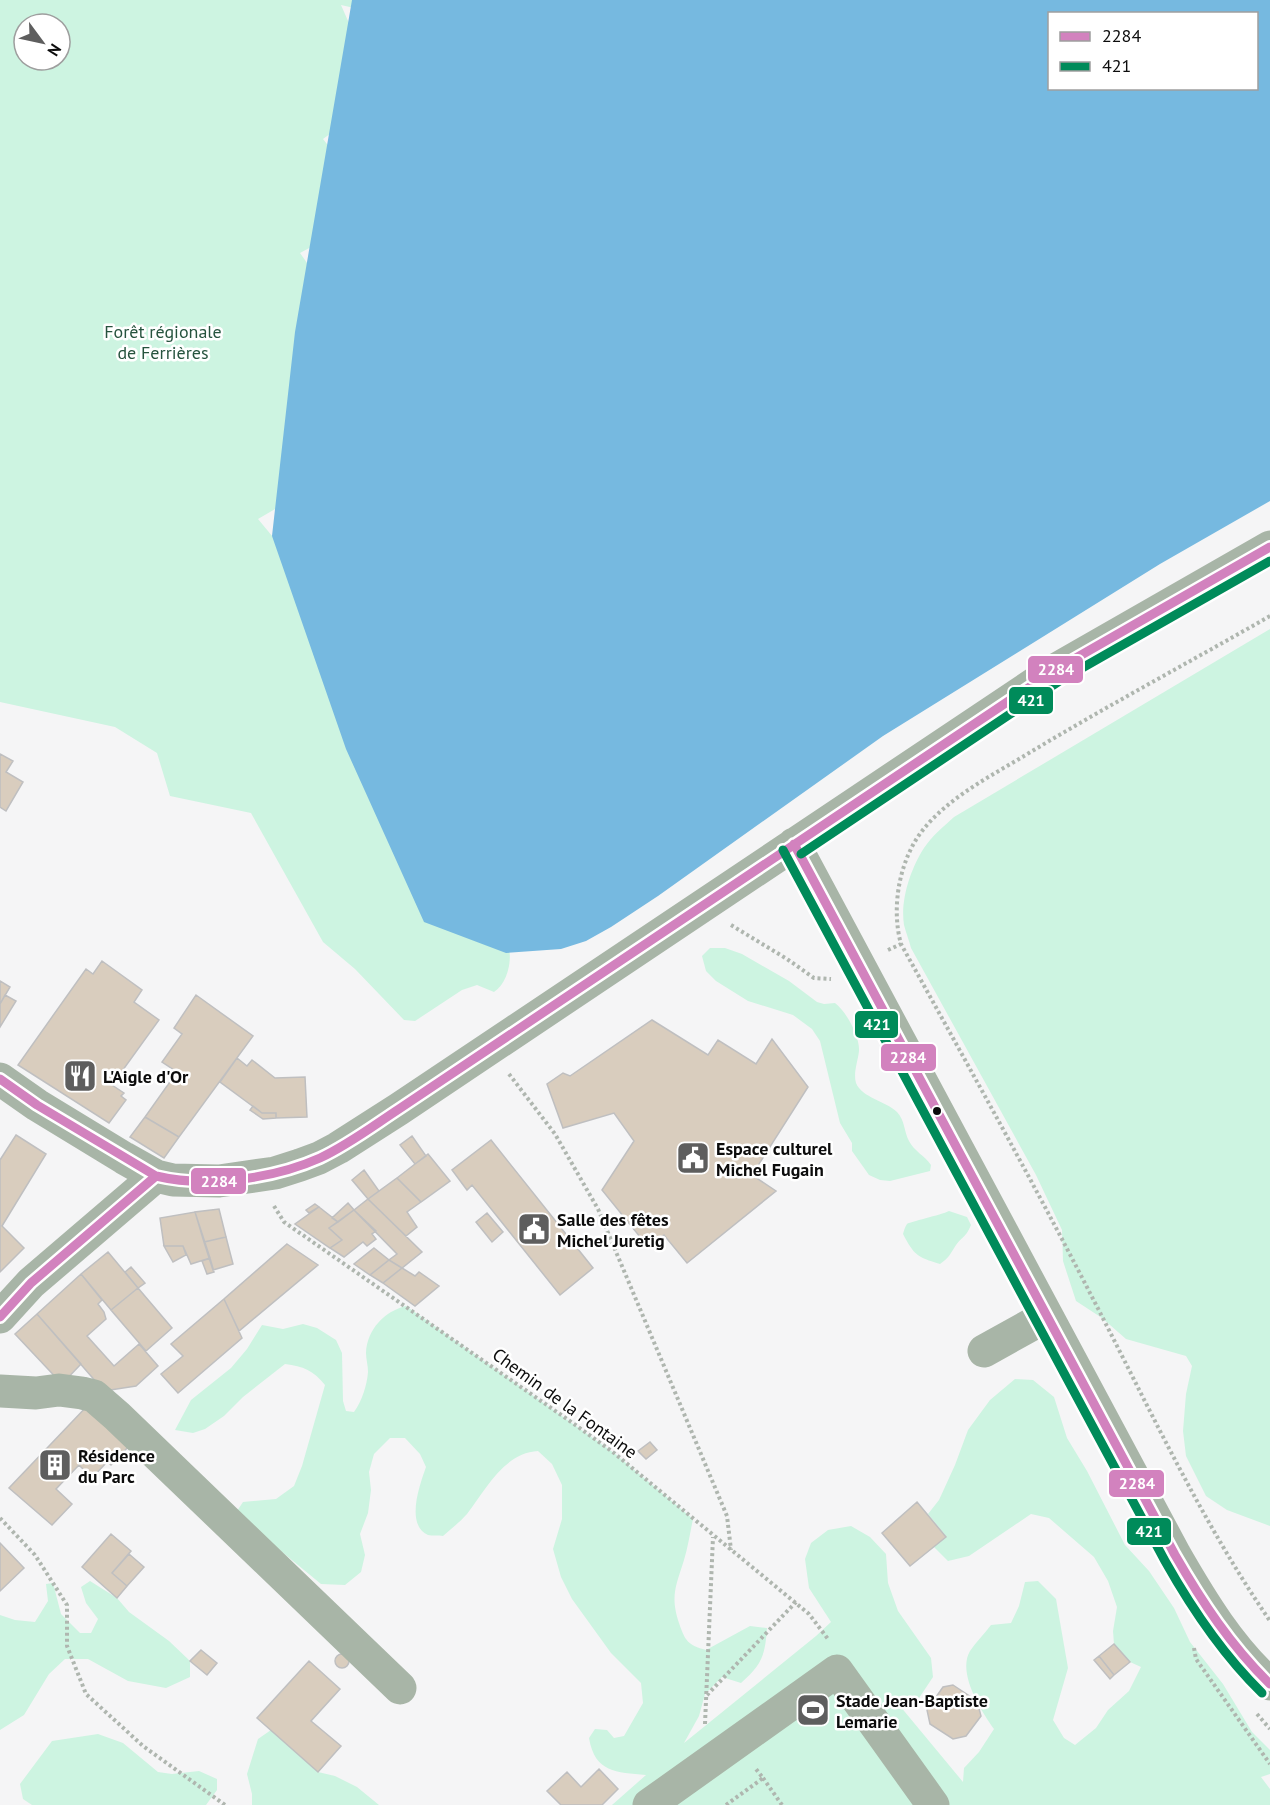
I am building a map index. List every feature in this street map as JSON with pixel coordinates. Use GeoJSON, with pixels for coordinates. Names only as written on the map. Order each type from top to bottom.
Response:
{"type":"FeatureCollection","features":[{"type":"Feature","properties":{"kind":"street"},"geometry":{"type":"LineString","coordinates":[[0,1079],[37,1105],[156,1176],[173,1180],[219,1181],[256,1176],[319,1158],[338,1148],[1055,670],[1270,547]]}},
{"type":"Feature","properties":{"kind":"street"},"geometry":{"type":"LineString","coordinates":[[794,844],[1169,1545],[1226,1636],[1270,1684]]}},
{"type":"Feature","properties":{"kind":"street"},"geometry":{"type":"LineString","coordinates":[[0,1317],[31,1283],[156,1176]]}},
{"type":"Feature","properties":{"kind":"street"},"geometry":{"type":"LineString","coordinates":[[984,1351],[1047,1316]]}},
{"type":"Feature","properties":{"kind":"street"},"geometry":{"type":"LineString","coordinates":[[0,1390],[36,1393],[59,1390],[94,1396],[400,1688]]}},
{"type":"Feature","properties":{"kind":"street"},"geometry":{"type":"LineString","coordinates":[[649,1805],[837,1671],[933,1805]]}},
{"type":"Feature","properties":{"kind":"path"},"geometry":{"type":"LineString","coordinates":[[1270,616],[1088,717],[942,810],[920,834],[906,863],[896,904],[901,944],[1032,1180],[1182,1471],[1245,1585],[1270,1621]]}},
{"type":"Feature","properties":{"kind":"path"},"geometry":{"type":"LineString","coordinates":[[709,902],[721,918],[814,978],[829,980],[901,944]]}},
{"type":"Feature","properties":{"kind":"path"},"geometry":{"type":"LineString","coordinates":[[532,1104],[555,1134],[598,1209],[727,1516],[731,1550]]}},
{"type":"Feature","properties":{"kind":"path","name":"Chemin de la Fontaine"},"geometry":{"type":"LineString","coordinates":[[256,1176],[284,1222],[577,1425],[796,1602],[809,1614],[833,1647],[837,1671]]}},
{"type":"Feature","properties":{"kind":"path"},"geometry":{"type":"LineString","coordinates":[[0,1518],[35,1555],[67,1605],[67,1646],[86,1694],[143,1746],[225,1805]]}},
{"type":"Feature","properties":{"kind":"path"},"geometry":{"type":"LineString","coordinates":[[703,1766],[713,1536]]}},
{"type":"Feature","properties":{"kind":"path"},"geometry":{"type":"LineString","coordinates":[[706,1695],[796,1602]]}},
{"type":"Feature","properties":{"kind":"path"},"geometry":{"type":"LineString","coordinates":[[1191,1639],[1196,1659],[1270,1764]]}},
{"type":"Feature","properties":{"kind":"path"},"geometry":{"type":"LineString","coordinates":[[763,1778],[782,1805]]}},
{"type":"Feature","properties":{"kind":"green space","name":"Forêt régionale de Ferrières"},"geometry":{"type":"Polygon","coordinates":[[[0,0],[391,0],[385,15],[341,5],[370,71],[349,120],[323,139],[353,177],[350,226],[300,253],[324,287],[294,498],[258,519],[297,566],[509,948],[509,966],[502,984],[494,992],[477,985],[462,990],[415,1021],[404,1020],[355,969],[323,942],[251,813],[170,796],[157,753],[115,727],[0,702],[0,0]]]}},
{"type":"Feature","properties":{"kind":"green space"},"geometry":{"type":"Polygon","coordinates":[[[1270,629],[1270,1526],[1227,1510],[1206,1496],[1186,1456],[1183,1431],[1186,1394],[1192,1366],[1186,1356],[1126,1339],[1102,1318],[1076,1301],[1063,1261],[1062,1230],[1036,1175],[911,948],[903,915],[905,895],[919,856],[938,832],[954,817],[1270,629]]]}},
{"type":"Feature","properties":{"kind":"green space"},"geometry":{"type":"Polygon","coordinates":[[[710,948],[725,948],[742,954],[789,981],[817,1002],[835,1003],[844,1012],[852,1025],[859,1045],[856,1083],[863,1092],[897,1112],[902,1119],[911,1145],[931,1165],[930,1171],[890,1181],[869,1175],[852,1151],[852,1143],[840,1123],[820,1041],[812,1029],[793,1015],[748,1001],[716,981],[706,971],[702,956],[710,948]]]}},
{"type":"Feature","properties":{"kind":"green space"},"geometry":{"type":"Polygon","coordinates":[[[949,1211],[967,1217],[971,1225],[940,1264],[917,1254],[903,1234],[907,1224],[949,1211]]]}},
{"type":"Feature","properties":{"kind":"green space"},"geometry":{"type":"Polygon","coordinates":[[[406,1306],[614,1453],[693,1519],[675,1598],[676,1614],[688,1641],[706,1650],[750,1626],[767,1628],[765,1646],[758,1665],[741,1683],[722,1677],[705,1694],[699,1716],[684,1743],[831,1622],[809,1588],[805,1559],[811,1543],[828,1530],[851,1526],[870,1537],[886,1554],[888,1583],[898,1611],[931,1658],[933,1677],[919,1698],[903,1704],[895,1700],[963,1782],[964,1768],[979,1752],[994,1729],[972,1692],[966,1670],[967,1660],[970,1651],[991,1625],[1011,1623],[1019,1606],[1025,1582],[1038,1581],[1056,1599],[1068,1668],[1053,1720],[1064,1738],[1075,1745],[1096,1728],[1108,1710],[1129,1691],[1141,1667],[1130,1662],[1114,1644],[1113,1631],[1117,1607],[1108,1581],[1094,1557],[1049,1518],[1031,1514],[969,1556],[948,1561],[934,1547],[946,1536],[928,1514],[939,1500],[968,1430],[990,1400],[1015,1379],[1033,1380],[1054,1397],[1067,1438],[1087,1471],[1125,1545],[1149,1571],[1174,1608],[1190,1642],[1223,1684],[1252,1732],[1270,1750],[1270,1774],[1261,1777],[1270,1789],[1270,1805],[612,1805],[646,1775],[625,1773],[608,1768],[596,1758],[589,1738],[595,1729],[607,1730],[614,1738],[624,1736],[643,1703],[641,1683],[611,1653],[572,1599],[561,1577],[553,1549],[562,1519],[562,1485],[552,1464],[538,1451],[526,1453],[506,1465],[467,1514],[443,1536],[428,1535],[417,1523],[416,1514],[418,1493],[426,1467],[420,1454],[405,1438],[390,1438],[374,1454],[369,1472],[371,1490],[368,1513],[360,1534],[365,1555],[361,1572],[345,1585],[321,1584],[237,1511],[243,1502],[276,1499],[294,1486],[325,1385],[321,1380],[308,1370],[285,1364],[243,1397],[224,1416],[205,1429],[193,1433],[175,1430],[191,1400],[231,1368],[247,1349],[262,1325],[283,1329],[303,1324],[317,1328],[336,1340],[342,1353],[343,1401],[346,1411],[354,1412],[367,1382],[366,1353],[370,1336],[378,1322],[384,1317],[406,1306]]]}},
{"type":"Feature","properties":{"kind":"green space"},"geometry":{"type":"Polygon","coordinates":[[[90,1581],[117,1598],[129,1612],[169,1641],[190,1661],[190,1677],[166,1688],[128,1681],[88,1659],[65,1659],[49,1674],[24,1715],[0,1730],[0,1615],[15,1620],[35,1622],[48,1601],[46,1584],[53,1583],[61,1614],[80,1633],[91,1633],[98,1619],[86,1603],[81,1587],[90,1581]]]}},
{"type":"Feature","properties":{"kind":"green space"},"geometry":{"type":"Polygon","coordinates":[[[271,1730],[318,1772],[335,1776],[357,1787],[379,1805],[252,1805],[247,1774],[258,1739],[271,1730]]]}},
{"type":"Feature","properties":{"kind":"green space"},"geometry":{"type":"Polygon","coordinates":[[[98,1734],[123,1743],[158,1772],[172,1774],[199,1771],[217,1779],[217,1790],[206,1805],[32,1805],[23,1799],[20,1784],[52,1741],[98,1734]]]}},
{"type":"Feature","properties":{"kind":"water"},"geometry":{"type":"Polygon","coordinates":[[[352,0],[1270,0],[1270,501],[1160,564],[883,736],[658,896],[586,941],[561,949],[506,953],[424,922],[346,749],[272,536],[295,332],[352,0]]]}},
{"type":"Feature","properties":{"kind":"building"},"geometry":{"type":"Polygon","coordinates":[[[0,754],[13,761],[6,772],[23,782],[6,811],[0,807],[0,754]]]}},
{"type":"Feature","properties":{"kind":"building"},"geometry":{"type":"Polygon","coordinates":[[[102,961],[142,990],[134,1002],[159,1020],[112,1085],[124,1093],[121,1096],[126,1100],[109,1123],[18,1065],[86,969],[93,974],[102,961]]]}},
{"type":"Feature","properties":{"kind":"building"},"geometry":{"type":"Polygon","coordinates":[[[0,981],[10,987],[0,1004],[0,981]]]}},
{"type":"Feature","properties":{"kind":"building"},"geometry":{"type":"Polygon","coordinates":[[[5,995],[16,1001],[0,1027],[0,1004],[5,995]]]}},
{"type":"Feature","properties":{"kind":"building"},"geometry":{"type":"Polygon","coordinates":[[[196,995],[253,1036],[179,1137],[145,1117],[177,1072],[162,1062],[182,1034],[174,1028],[196,995]]]}},
{"type":"Feature","properties":{"kind":"building","name":"Espace culturel Michel Fugain"},"geometry":{"type":"Polygon","coordinates":[[[652,1020],[708,1055],[718,1040],[756,1064],[772,1039],[808,1087],[752,1175],[776,1191],[687,1263],[664,1235],[649,1248],[602,1190],[634,1141],[614,1113],[563,1128],[547,1084],[563,1073],[570,1076],[652,1020]]]}},
{"type":"Feature","properties":{"kind":"building"},"geometry":{"type":"Polygon","coordinates":[[[237,1058],[247,1066],[252,1060],[275,1078],[305,1077],[307,1117],[276,1118],[276,1113],[262,1113],[220,1082],[237,1058]]]}},
{"type":"Feature","properties":{"kind":"building"},"geometry":{"type":"Polygon","coordinates":[[[253,1106],[262,1113],[276,1113],[276,1118],[263,1119],[250,1110],[253,1106]]]}},
{"type":"Feature","properties":{"kind":"building"},"geometry":{"type":"Polygon","coordinates":[[[145,1117],[179,1137],[164,1158],[130,1137],[145,1117]]]}},
{"type":"Feature","properties":{"kind":"building"},"geometry":{"type":"Polygon","coordinates":[[[16,1135],[46,1154],[2,1226],[24,1248],[0,1272],[0,1160],[16,1135]]]}},
{"type":"Feature","properties":{"kind":"building"},"geometry":{"type":"Polygon","coordinates":[[[412,1136],[426,1156],[415,1164],[400,1145],[412,1136]]]}},
{"type":"Feature","properties":{"kind":"building","name":"Salle des fêtes Michel Juretig"},"geometry":{"type":"Polygon","coordinates":[[[491,1140],[593,1268],[560,1295],[472,1185],[467,1190],[452,1170],[491,1140]]]}},
{"type":"Feature","properties":{"kind":"building"},"geometry":{"type":"Polygon","coordinates":[[[428,1154],[450,1181],[421,1202],[397,1178],[428,1154]]]}},
{"type":"Feature","properties":{"kind":"building"},"geometry":{"type":"Polygon","coordinates":[[[364,1170],[379,1191],[368,1199],[352,1180],[364,1170]]]}},
{"type":"Feature","properties":{"kind":"building"},"geometry":{"type":"Polygon","coordinates":[[[397,1178],[421,1202],[407,1212],[417,1227],[406,1236],[368,1199],[397,1178]]]}},
{"type":"Feature","properties":{"kind":"building"},"geometry":{"type":"Polygon","coordinates":[[[368,1199],[422,1252],[402,1268],[389,1260],[397,1254],[354,1210],[368,1199]]]}},
{"type":"Feature","properties":{"kind":"building"},"geometry":{"type":"Polygon","coordinates":[[[348,1203],[354,1210],[338,1222],[332,1218],[348,1203]]]}},
{"type":"Feature","properties":{"kind":"building"},"geometry":{"type":"Polygon","coordinates":[[[315,1204],[319,1207],[309,1213],[306,1210],[315,1204]]]}},
{"type":"Feature","properties":{"kind":"building"},"geometry":{"type":"Polygon","coordinates":[[[319,1207],[338,1222],[329,1228],[342,1240],[330,1248],[295,1224],[319,1207]]]}},
{"type":"Feature","properties":{"kind":"building"},"geometry":{"type":"Polygon","coordinates":[[[219,1209],[226,1237],[204,1242],[195,1212],[219,1209]]]}},
{"type":"Feature","properties":{"kind":"building"},"geometry":{"type":"Polygon","coordinates":[[[354,1210],[376,1231],[372,1234],[376,1239],[367,1246],[363,1242],[344,1257],[330,1248],[342,1240],[329,1228],[354,1210]]]}},
{"type":"Feature","properties":{"kind":"building"},"geometry":{"type":"Polygon","coordinates":[[[195,1212],[210,1258],[191,1264],[183,1246],[164,1246],[160,1218],[195,1212]]]}},
{"type":"Feature","properties":{"kind":"building"},"geometry":{"type":"Polygon","coordinates":[[[487,1213],[503,1232],[492,1242],[476,1222],[487,1213]]]}},
{"type":"Feature","properties":{"kind":"building"},"geometry":{"type":"Polygon","coordinates":[[[226,1237],[233,1264],[213,1270],[204,1242],[226,1237]]]}},
{"type":"Feature","properties":{"kind":"building"},"geometry":{"type":"Polygon","coordinates":[[[287,1244],[318,1265],[239,1331],[224,1299],[287,1244]]]}},
{"type":"Feature","properties":{"kind":"building"},"geometry":{"type":"Polygon","coordinates":[[[164,1246],[183,1246],[186,1255],[173,1262],[164,1246]]]}},
{"type":"Feature","properties":{"kind":"building"},"geometry":{"type":"Polygon","coordinates":[[[374,1248],[389,1260],[370,1275],[354,1264],[374,1248]]]}},
{"type":"Feature","properties":{"kind":"building"},"geometry":{"type":"Polygon","coordinates":[[[108,1252],[138,1288],[111,1310],[81,1274],[108,1252]]]}},
{"type":"Feature","properties":{"kind":"building"},"geometry":{"type":"Polygon","coordinates":[[[210,1258],[214,1272],[207,1274],[202,1261],[210,1258]]]}},
{"type":"Feature","properties":{"kind":"building"},"geometry":{"type":"Polygon","coordinates":[[[389,1260],[402,1268],[383,1283],[370,1275],[389,1260]]]}},
{"type":"Feature","properties":{"kind":"building"},"geometry":{"type":"Polygon","coordinates":[[[131,1267],[145,1283],[138,1288],[125,1272],[131,1267]]]}},
{"type":"Feature","properties":{"kind":"building"},"geometry":{"type":"Polygon","coordinates":[[[402,1268],[415,1276],[419,1272],[439,1286],[415,1306],[383,1283],[402,1268]]]}},
{"type":"Feature","properties":{"kind":"building"},"geometry":{"type":"Polygon","coordinates":[[[81,1274],[102,1300],[98,1304],[106,1319],[87,1336],[114,1366],[139,1344],[158,1366],[136,1386],[104,1391],[37,1314],[81,1274]]]}},
{"type":"Feature","properties":{"kind":"building"},"geometry":{"type":"Polygon","coordinates":[[[138,1288],[172,1328],[146,1351],[111,1310],[138,1288]]]}},
{"type":"Feature","properties":{"kind":"building"},"geometry":{"type":"Polygon","coordinates":[[[224,1299],[242,1338],[178,1393],[161,1374],[183,1356],[171,1344],[224,1299]]]}},
{"type":"Feature","properties":{"kind":"building"},"geometry":{"type":"Polygon","coordinates":[[[37,1314],[81,1364],[62,1384],[15,1334],[37,1314]]]}},
{"type":"Feature","properties":{"kind":"building","name":"Résidence du Parc"},"geometry":{"type":"Polygon","coordinates":[[[89,1404],[130,1445],[111,1465],[107,1462],[92,1478],[79,1465],[56,1489],[72,1504],[52,1525],[9,1488],[89,1404]]]}},
{"type":"Feature","properties":{"kind":"building"},"geometry":{"type":"Polygon","coordinates":[[[650,1442],[657,1450],[646,1459],[638,1451],[650,1442]]]}},
{"type":"Feature","properties":{"kind":"building"},"geometry":{"type":"Polygon","coordinates":[[[917,1502],[946,1537],[910,1566],[882,1533],[917,1502]]]}},
{"type":"Feature","properties":{"kind":"building"},"geometry":{"type":"Polygon","coordinates":[[[111,1534],[131,1551],[112,1573],[127,1586],[117,1598],[82,1567],[111,1534]]]}},
{"type":"Feature","properties":{"kind":"building"},"geometry":{"type":"Polygon","coordinates":[[[0,1543],[24,1568],[0,1591],[0,1543]]]}},
{"type":"Feature","properties":{"kind":"building"},"geometry":{"type":"Polygon","coordinates":[[[129,1554],[144,1567],[127,1586],[112,1573],[129,1554]]]}},
{"type":"Feature","properties":{"kind":"building"},"geometry":{"type":"Polygon","coordinates":[[[1114,1644],[1130,1662],[1114,1675],[1099,1656],[1114,1644]]]}},
{"type":"Feature","properties":{"kind":"building"},"geometry":{"type":"Polygon","coordinates":[[[201,1650],[217,1663],[207,1675],[190,1661],[201,1650]]]}},
{"type":"Feature","properties":{"kind":"building"},"geometry":{"type":"Polygon","coordinates":[[[342,1654],[347,1656],[349,1661],[347,1666],[342,1668],[337,1666],[335,1661],[337,1656],[342,1654]]]}},
{"type":"Feature","properties":{"kind":"building"},"geometry":{"type":"Polygon","coordinates":[[[1099,1656],[1114,1675],[1110,1679],[1094,1660],[1099,1656]]]}},
{"type":"Feature","properties":{"kind":"building"},"geometry":{"type":"Polygon","coordinates":[[[309,1661],[340,1689],[311,1721],[341,1746],[318,1772],[257,1718],[309,1661]]]}},
{"type":"Feature","properties":{"kind":"building"},"geometry":{"type":"Polygon","coordinates":[[[953,1685],[977,1701],[981,1716],[966,1736],[953,1739],[930,1724],[927,1710],[943,1687],[953,1685]]]}},
{"type":"Feature","properties":{"kind":"building"},"geometry":{"type":"Polygon","coordinates":[[[599,1769],[618,1789],[602,1805],[561,1805],[547,1791],[567,1772],[581,1787],[599,1769]]]}},
{"type":"Feature","properties":{"kind":"transit line","name":"2284"},"geometry":{"type":"LineString","coordinates":[[0,1079],[37,1105],[156,1176],[196,1181],[239,1179],[282,1171],[320,1158],[360,1135],[1055,670],[1270,547]]}},
{"type":"Feature","properties":{"kind":"transit line","name":"421"},"geometry":{"type":"LineString","coordinates":[[801,854],[1061,680],[1270,561]]}},
{"type":"Feature","properties":{"kind":"transit line","name":"2284"},"geometry":{"type":"LineString","coordinates":[[794,844],[1175,1555],[1218,1623],[1242,1654],[1270,1684]]}},
{"type":"Feature","properties":{"kind":"transit line","name":"421"},"geometry":{"type":"LineString","coordinates":[[783,850],[1165,1561],[1209,1630],[1234,1663],[1262,1693]]}},
{"type":"Feature","properties":{"kind":"transit line","name":"2284"},"geometry":{"type":"LineString","coordinates":[[0,1317],[31,1283],[156,1176]]}},
{"type":"Feature","properties":{"kind":"place","name":"L'Aigle d'Or"},"geometry":{"type":"Point","coordinates":[80,1076]}},
{"type":"Feature","properties":{"kind":"place","name":"Espace culturel Michel Fugain"},"geometry":{"type":"Point","coordinates":[693,1158]}},
{"type":"Feature","properties":{"kind":"place","name":"Salle des fêtes Michel Juretig"},"geometry":{"type":"Point","coordinates":[534,1229]}},
{"type":"Feature","properties":{"kind":"place","name":"Résidence du Parc"},"geometry":{"type":"Point","coordinates":[55,1465]}},
{"type":"Feature","properties":{"kind":"place","name":"Stade Jean-Baptiste Lemarie"},"geometry":{"type":"Point","coordinates":[813,1710]}}]}
